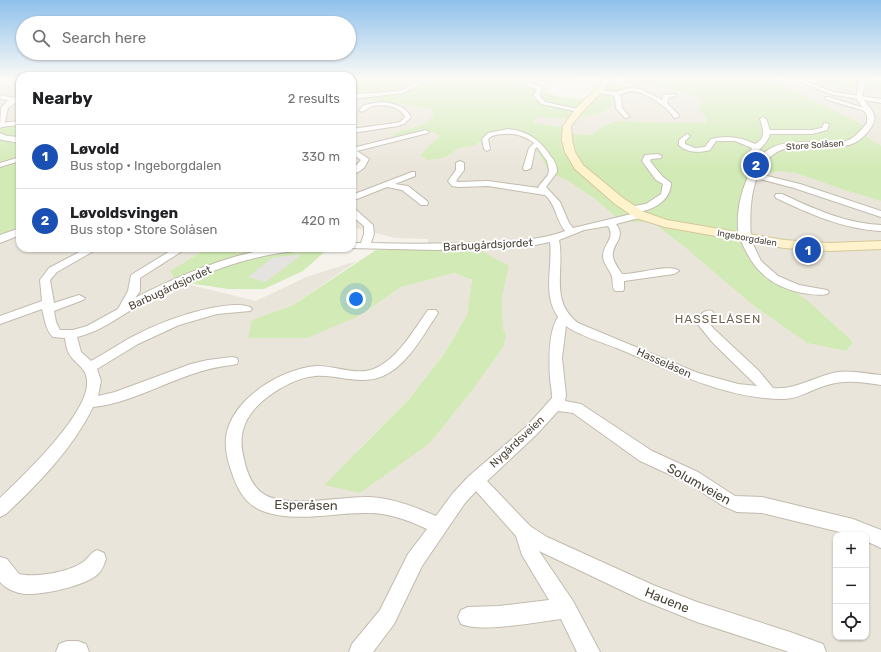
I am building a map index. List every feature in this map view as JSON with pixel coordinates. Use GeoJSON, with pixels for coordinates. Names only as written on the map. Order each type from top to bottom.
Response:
{"type":"FeatureCollection","features":[{"type":"Feature","properties":{"kind":"main road"},"geometry":{"type":"LineString","coordinates":[[579,110],[567,126],[566,140],[573,159],[590,176],[635,212]]}},
{"type":"Feature","properties":{"kind":"main road","name":"Ingeborgdalen"},"geometry":{"type":"LineString","coordinates":[[635,212],[665,223],[745,238],[807,247],[830,248],[881,244]]}},
{"type":"Feature","properties":{"kind":"street"},"geometry":{"type":"LineString","coordinates":[[356,131],[388,127],[402,123],[408,117],[405,110],[401,108]]}},
{"type":"Feature","properties":{"kind":"street"},"geometry":{"type":"LineString","coordinates":[[571,108],[579,110]]}},
{"type":"Feature","properties":{"kind":"street"},"geometry":{"type":"LineString","coordinates":[[618,108],[628,117]]}},
{"type":"Feature","properties":{"kind":"street"},"geometry":{"type":"LineString","coordinates":[[669,108],[676,115],[676,117]]}},
{"type":"Feature","properties":{"kind":"street"},"geometry":{"type":"LineString","coordinates":[[862,108],[867,110]]}},
{"type":"Feature","properties":{"kind":"street","name":"Store Solåsen"},"geometry":{"type":"LineString","coordinates":[[745,238],[745,197],[762,161],[770,153],[781,148],[838,145],[851,142],[862,134],[871,123],[872,120],[867,110]]}},
{"type":"Feature","properties":{"kind":"street"},"geometry":{"type":"LineString","coordinates":[[1,114],[0,125],[16,123]]}},
{"type":"Feature","properties":{"kind":"street"},"geometry":{"type":"LineString","coordinates":[[687,136],[681,143],[685,147],[694,149],[708,149],[713,140],[719,138],[740,141],[755,146],[761,144],[767,132],[763,120]]}},
{"type":"Feature","properties":{"kind":"street"},"geometry":{"type":"LineString","coordinates":[[767,132],[816,132],[825,128],[826,124]]}},
{"type":"Feature","properties":{"kind":"street"},"geometry":{"type":"LineString","coordinates":[[487,149],[485,139],[487,136],[499,132],[512,131],[523,133],[530,137],[545,151],[552,165],[552,173],[542,187],[545,192],[556,201],[566,228],[572,232]]}},
{"type":"Feature","properties":{"kind":"street"},"geometry":{"type":"LineString","coordinates":[[356,150],[426,132]]}},
{"type":"Feature","properties":{"kind":"street"},"geometry":{"type":"LineString","coordinates":[[0,135],[5,138],[16,139]]}},
{"type":"Feature","properties":{"kind":"street"},"geometry":{"type":"LineString","coordinates":[[527,168],[532,148],[537,144]]}},
{"type":"Feature","properties":{"kind":"street"},"geometry":{"type":"LineString","coordinates":[[755,146],[752,156],[762,161]]}},
{"type":"Feature","properties":{"kind":"street"},"geometry":{"type":"LineString","coordinates":[[356,154],[364,159],[361,166],[356,170]]}},
{"type":"Feature","properties":{"kind":"street"},"geometry":{"type":"LineString","coordinates":[[565,319],[561,315],[554,287],[555,246],[554,240],[552,239],[582,228],[610,223],[651,205],[665,196],[668,189],[667,183],[659,178],[646,161],[648,157],[658,156]]}},
{"type":"Feature","properties":{"kind":"street"},"geometry":{"type":"LineString","coordinates":[[0,165],[16,160]]}},
{"type":"Feature","properties":{"kind":"street"},"geometry":{"type":"LineString","coordinates":[[460,162],[460,170],[454,178],[453,183],[458,185],[466,186],[483,183],[545,192]]}},
{"type":"Feature","properties":{"kind":"street"},"geometry":{"type":"LineString","coordinates":[[356,196],[412,174]]}},
{"type":"Feature","properties":{"kind":"street"},"geometry":{"type":"LineString","coordinates":[[755,174],[881,214]]}},
{"type":"Feature","properties":{"kind":"street"},"geometry":{"type":"LineString","coordinates":[[386,184],[405,188],[424,203]]}},
{"type":"Feature","properties":{"kind":"street"},"geometry":{"type":"LineString","coordinates":[[779,196],[833,219],[864,227],[881,228]]}},
{"type":"Feature","properties":{"kind":"street"},"geometry":{"type":"LineString","coordinates":[[356,214],[368,225],[369,234],[365,246]]}},
{"type":"Feature","properties":{"kind":"street"},"geometry":{"type":"LineString","coordinates":[[610,223],[616,234],[608,254],[610,263],[618,278],[619,289]]}},
{"type":"Feature","properties":{"kind":"street"},"geometry":{"type":"LineString","coordinates":[[0,239],[16,233]]}},
{"type":"Feature","properties":{"kind":"street"},"geometry":{"type":"LineString","coordinates":[[745,238],[761,268],[768,275],[789,286],[823,292]]}},
{"type":"Feature","properties":{"kind":"street","name":"Barbugårdsjordet"},"geometry":{"type":"LineString","coordinates":[[356,246],[461,247],[530,243],[552,239]]}},
{"type":"Feature","properties":{"kind":"street"},"geometry":{"type":"LineString","coordinates":[[0,509],[6,500],[54,453],[84,413],[94,386],[92,372],[86,362],[76,354],[73,347],[71,336],[73,334],[57,334],[54,332],[50,322],[45,280],[53,270],[87,252]]}},
{"type":"Feature","properties":{"kind":"street"},"geometry":{"type":"LineString","coordinates":[[122,311],[134,291],[135,278],[176,252]]}},
{"type":"Feature","properties":{"kind":"street","name":"Barbugårdsjordet"},"geometry":{"type":"LineString","coordinates":[[73,334],[94,328],[155,293],[203,271],[237,260],[272,252]]}},
{"type":"Feature","properties":{"kind":"street"},"geometry":{"type":"LineString","coordinates":[[618,278],[633,278],[662,271],[674,271]]}},
{"type":"Feature","properties":{"kind":"street"},"geometry":{"type":"LineString","coordinates":[[0,320],[79,298]]}},
{"type":"Feature","properties":{"kind":"street"},"geometry":{"type":"LineString","coordinates":[[89,367],[134,341],[184,319],[224,309],[246,309]]}},
{"type":"Feature","properties":{"kind":"street","name":"Esperåsen"},"geometry":{"type":"LineString","coordinates":[[432,313],[403,353],[379,373],[363,376],[318,370],[297,376],[273,386],[259,396],[244,410],[238,422],[233,445],[235,459],[244,486],[257,499],[268,504],[301,508],[354,505],[385,506],[406,511],[438,525]]}},
{"type":"Feature","properties":{"kind":"street"},"geometry":{"type":"LineString","coordinates":[[708,314],[702,322],[707,330],[764,384],[768,393]]}},
{"type":"Feature","properties":{"kind":"street","name":"Hasselåsen"},"geometry":{"type":"LineString","coordinates":[[565,319],[574,326],[694,376],[732,387],[768,393],[792,393],[819,382],[838,377],[848,376],[881,380]]}},
{"type":"Feature","properties":{"kind":"street","name":"Nygårdsveien"},"geometry":{"type":"LineString","coordinates":[[360,652],[387,617],[415,560],[438,525],[459,498],[475,481],[532,430],[559,400],[560,394],[557,385],[555,349],[562,320],[565,319]]}},
{"type":"Feature","properties":{"kind":"street"},"geometry":{"type":"LineString","coordinates":[[88,402],[109,400],[209,363],[232,361]]}},
{"type":"Feature","properties":{"kind":"street","name":"Solumveien"},"geometry":{"type":"LineString","coordinates":[[553,405],[576,408],[646,456],[692,477],[729,501],[737,504],[762,505],[853,527],[881,540]]}},
{"type":"Feature","properties":{"kind":"street","name":"Hauene"},"geometry":{"type":"LineString","coordinates":[[475,481],[485,489],[524,532],[568,556],[649,593],[697,612],[790,642],[815,652]]}},
{"type":"Feature","properties":{"kind":"street","name":"Hauene"},"geometry":{"type":"LineString","coordinates":[[524,532],[528,549],[566,608],[589,652]]}},
{"type":"Feature","properties":{"kind":"street"},"geometry":{"type":"LineString","coordinates":[[0,566],[7,577],[18,584],[42,584],[77,576],[88,570],[97,559]]}},
{"type":"Feature","properties":{"kind":"street"},"geometry":{"type":"LineString","coordinates":[[468,617],[499,616],[566,608]]}},
{"type":"Feature","properties":{"kind":"street"},"geometry":{"type":"LineString","coordinates":[[67,652],[78,652]]}},
{"type":"Feature","properties":{"kind":"shaded area"},"geometry":{"type":"Polygon","coordinates":[[[0,108],[16,108],[16,122],[3,124],[5,113],[0,112],[0,108]]]}},
{"type":"Feature","properties":{"kind":"shaded area"},"geometry":{"type":"Polygon","coordinates":[[[356,108],[431,109],[434,115],[422,125],[395,133],[393,137],[434,132],[439,136],[420,155],[444,158],[460,148],[474,146],[494,134],[523,135],[532,143],[550,173],[568,181],[595,199],[618,219],[632,222],[652,222],[682,245],[754,306],[807,343],[846,351],[853,342],[777,279],[756,258],[742,232],[749,177],[781,171],[796,173],[881,201],[881,652],[0,652],[0,236],[16,229],[16,252],[201,252],[170,271],[174,281],[256,301],[306,277],[357,261],[293,305],[252,320],[359,316],[401,287],[454,273],[472,280],[467,315],[444,354],[409,399],[357,451],[430,443],[471,392],[504,346],[506,335],[503,328],[502,297],[509,266],[429,248],[428,239],[395,238],[356,228],[356,108]]]}},
{"type":"Feature","properties":{"kind":"shaded area"},"geometry":{"type":"Polygon","coordinates":[[[608,108],[706,108],[707,118],[705,123],[618,121],[601,127],[592,135],[571,134],[533,124],[536,117],[573,119],[605,111],[608,108]]]}},
{"type":"Feature","properties":{"kind":"shaded area"},"geometry":{"type":"Polygon","coordinates":[[[830,108],[881,108],[881,146],[865,135],[866,126],[830,108]]]}},
{"type":"Feature","properties":{"kind":"shaded area"},"geometry":{"type":"Polygon","coordinates":[[[302,254],[266,282],[248,277],[272,258],[302,254]]]}},
{"type":"Feature","properties":{"kind":"green space"},"geometry":{"type":"Polygon","coordinates":[[[428,108],[608,108],[599,113],[573,119],[537,117],[533,123],[567,128],[571,134],[592,135],[604,126],[618,121],[705,123],[707,118],[698,108],[830,108],[866,126],[865,135],[881,146],[881,201],[796,173],[781,171],[749,177],[740,210],[756,258],[777,279],[808,301],[853,342],[846,351],[807,343],[754,306],[682,245],[652,222],[632,222],[618,219],[595,199],[568,181],[550,173],[532,143],[523,135],[494,134],[474,146],[460,148],[444,158],[427,160],[420,155],[439,136],[434,132],[392,137],[395,133],[422,125],[434,115],[431,109],[428,108]]]}},
{"type":"Feature","properties":{"kind":"green space"},"geometry":{"type":"Polygon","coordinates":[[[0,112],[5,113],[3,123],[16,121],[16,229],[0,236],[0,112]]]}},
{"type":"Feature","properties":{"kind":"green space"},"geometry":{"type":"Polygon","coordinates":[[[422,248],[480,250],[509,266],[502,297],[503,328],[506,335],[504,346],[471,392],[430,443],[360,493],[324,485],[409,399],[444,354],[467,315],[472,280],[454,273],[401,287],[359,316],[307,338],[248,338],[252,320],[293,305],[376,250],[422,248]]]}},
{"type":"Feature","properties":{"kind":"green space"},"geometry":{"type":"Polygon","coordinates":[[[201,252],[324,252],[303,271],[264,289],[228,289],[175,281],[170,271],[201,252]]]}},
{"type":"Feature","properties":{"kind":"place","name":"Løvoldsvingen"},"geometry":{"type":"Point","coordinates":[756,165]}},
{"type":"Feature","properties":{"kind":"place","name":"Løvold"},"geometry":{"type":"Point","coordinates":[808,250]}},
{"type":"Feature","properties":{"kind":"district","name":"HASSELÅSEN"},"geometry":{"type":"Point","coordinates":[718,319]}}]}
